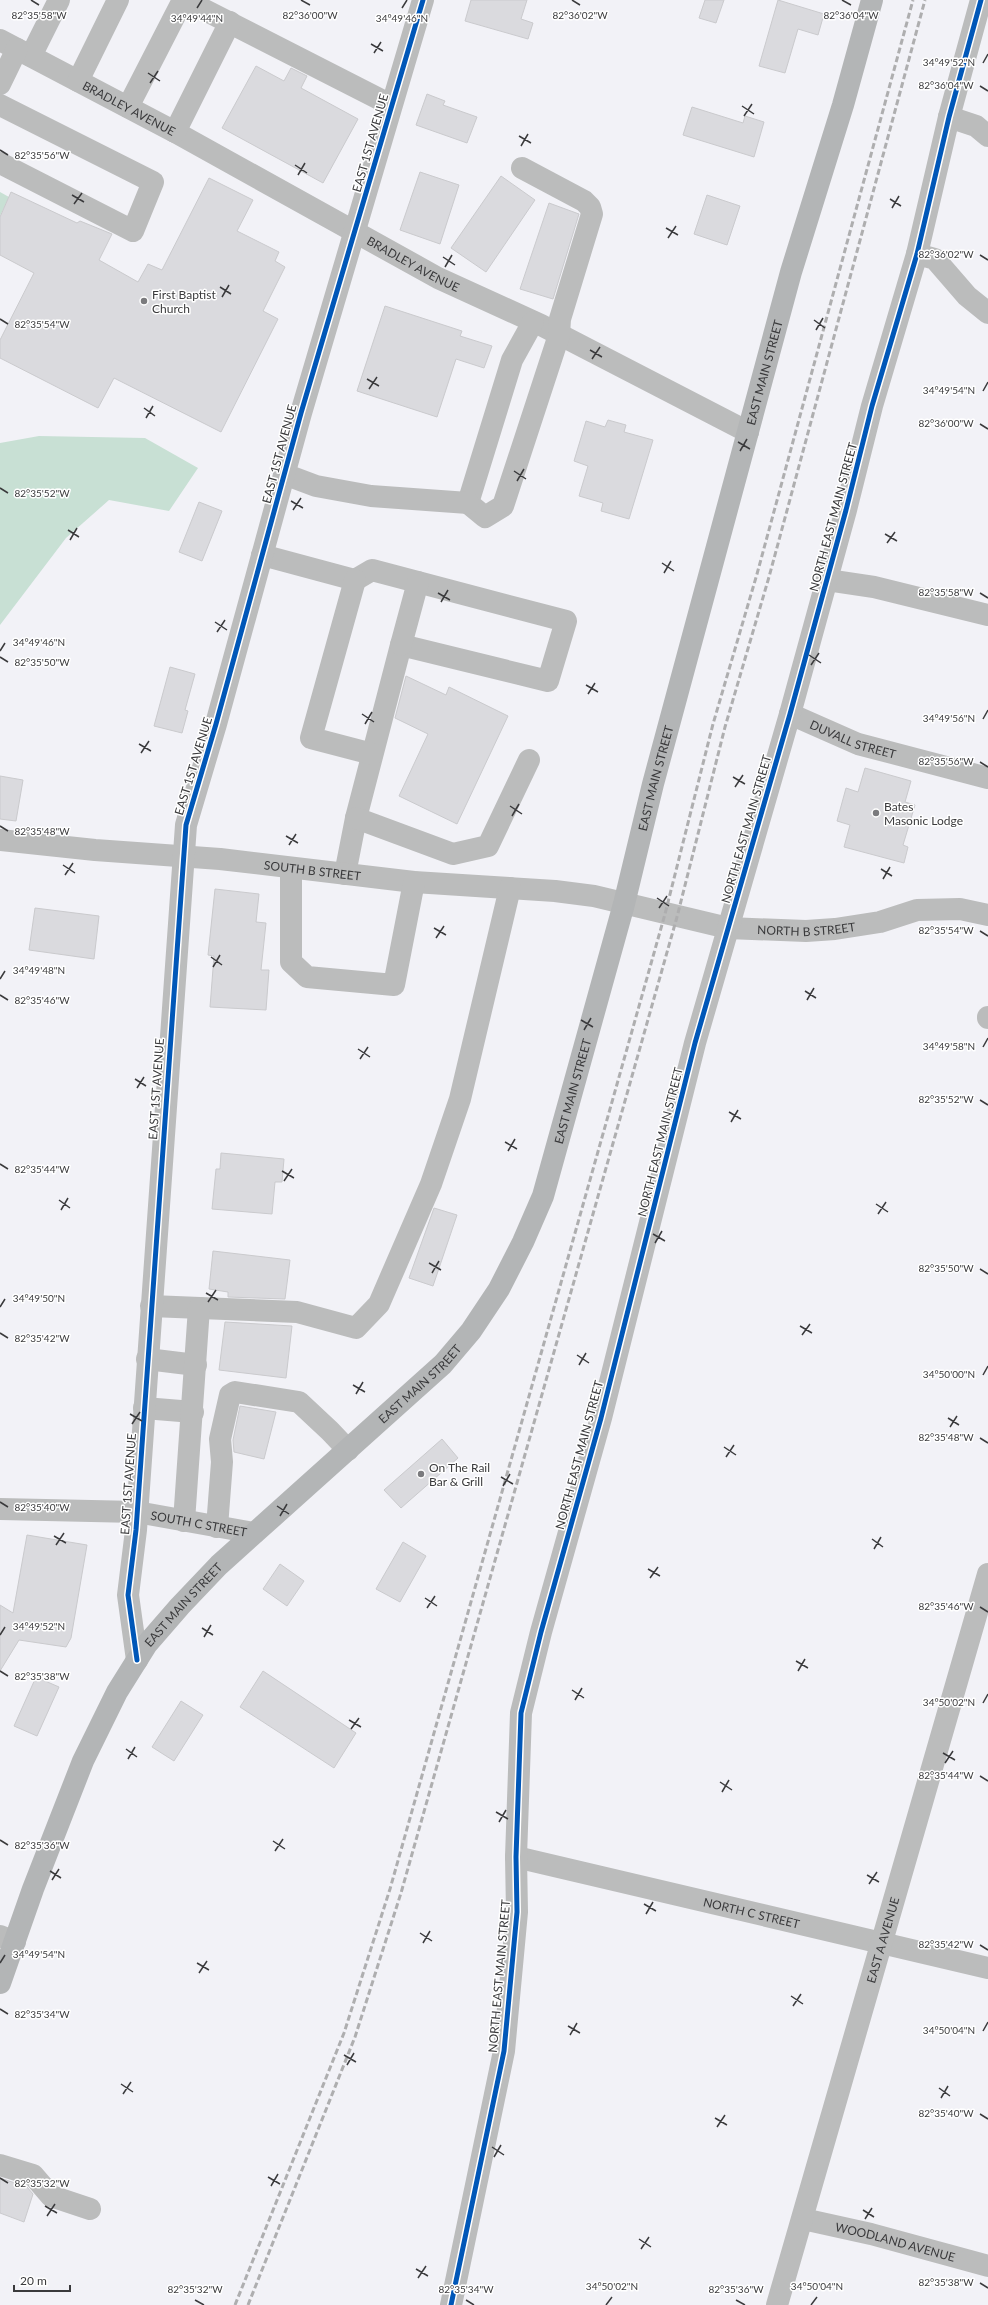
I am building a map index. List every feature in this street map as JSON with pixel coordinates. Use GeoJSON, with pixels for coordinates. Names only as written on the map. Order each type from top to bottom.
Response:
{"type":"FeatureCollection","features":[{"type":"Feature","properties":{"kind":"main road","name":"EAST MAIN STREET"},"geometry":{"type":"LineString","coordinates":[[0,1983],[7,1939],[83,1761],[116,1692],[147,1644],[180,1606],[254,1533],[443,1364],[466,1336],[499,1289],[523,1242],[543,1196],[624,904],[653,784],[790,272],[842,105],[872,0]]}},
{"type":"Feature","properties":{"kind":"street"},"geometry":{"type":"LineString","coordinates":[[0,84],[16,48],[58,0]]}},
{"type":"Feature","properties":{"kind":"street"},"geometry":{"type":"LineString","coordinates":[[78,81],[118,0]]}},
{"type":"Feature","properties":{"kind":"street"},"geometry":{"type":"LineString","coordinates":[[128,107],[184,0],[391,105]]}},
{"type":"Feature","properties":{"kind":"street","name":"EAST 1ST AVENUE"},"geometry":{"type":"LineString","coordinates":[[137,1660],[128,1595],[137,1512],[186,825],[284,474],[423,0]]}},
{"type":"Feature","properties":{"kind":"street","name":"NORTH EAST MAIN STREET"},"geometry":{"type":"LineString","coordinates":[[451,2305],[504,2051],[517,1912],[516,1857],[521,1712],[541,1632],[601,1418],[695,1043],[790,714],[827,580],[872,406],[917,254],[949,117],[982,14]]}},
{"type":"Feature","properties":{"kind":"street"},"geometry":{"type":"LineString","coordinates":[[175,132],[230,22]]}},
{"type":"Feature","properties":{"kind":"street","name":"BRADLEY AVENUE"},"geometry":{"type":"LineString","coordinates":[[16,48],[175,132],[438,278],[533,322],[748,432]]}},
{"type":"Feature","properties":{"kind":"street"},"geometry":{"type":"LineString","coordinates":[[0,105],[153,182],[133,231],[0,163]]}},
{"type":"Feature","properties":{"kind":"street"},"geometry":{"type":"LineString","coordinates":[[949,117],[976,126],[988,136]]}},
{"type":"Feature","properties":{"kind":"street"},"geometry":{"type":"LineString","coordinates":[[284,474],[316,486],[370,496],[468,503],[485,517],[503,506],[559,335],[560,319],[592,214],[590,207],[584,201],[522,168]]}},
{"type":"Feature","properties":{"kind":"street"},"geometry":{"type":"LineString","coordinates":[[917,254],[935,259],[967,296],[988,312]]}},
{"type":"Feature","properties":{"kind":"street"},"geometry":{"type":"LineString","coordinates":[[468,503],[512,360],[533,322]]}},
{"type":"Feature","properties":{"kind":"street"},"geometry":{"type":"LineString","coordinates":[[262,555],[355,580]]}},
{"type":"Feature","properties":{"kind":"street"},"geometry":{"type":"LineString","coordinates":[[372,754],[311,738],[355,580],[372,570],[566,621],[548,681],[401,645]]}},
{"type":"Feature","properties":{"kind":"street"},"geometry":{"type":"LineString","coordinates":[[827,580],[874,587],[988,615]]}},
{"type":"Feature","properties":{"kind":"street"},"geometry":{"type":"LineString","coordinates":[[345,874],[356,818],[372,754],[418,582]]}},
{"type":"Feature","properties":{"kind":"street","name":"DUVALL STREET"},"geometry":{"type":"LineString","coordinates":[[790,714],[858,744],[988,778]]}},
{"type":"Feature","properties":{"kind":"street"},"geometry":{"type":"LineString","coordinates":[[356,818],[453,854],[488,846],[529,760]]}},
{"type":"Feature","properties":{"kind":"street","name":"SOUTH B STREET"},"geometry":{"type":"LineString","coordinates":[[0,840],[183,857],[414,882],[578,894],[624,904]]}},
{"type":"Feature","properties":{"kind":"street"},"geometry":{"type":"LineString","coordinates":[[290,868],[291,962],[307,977],[394,985],[414,882]]}},
{"type":"Feature","properties":{"kind":"street"},"geometry":{"type":"LineString","coordinates":[[151,1306],[297,1312],[356,1328],[379,1304],[431,1184],[460,1099],[510,888]]}},
{"type":"Feature","properties":{"kind":"street","name":"NORTH B STREET"},"geometry":{"type":"LineString","coordinates":[[624,904],[728,928],[806,931],[835,929],[880,922],[918,910],[960,909],[988,915]]}},
{"type":"Feature","properties":{"kind":"street"},"geometry":{"type":"LineString","coordinates":[[184,1521],[193,1412],[199,1308]]}},
{"type":"Feature","properties":{"kind":"street"},"geometry":{"type":"LineString","coordinates":[[147,1359],[196,1365]]}},
{"type":"Feature","properties":{"kind":"street"},"geometry":{"type":"LineString","coordinates":[[217,1527],[222,1462],[220,1439],[230,1395],[235,1392],[299,1402],[348,1450]]}},
{"type":"Feature","properties":{"kind":"street"},"geometry":{"type":"LineString","coordinates":[[144,1408],[193,1412]]}},
{"type":"Feature","properties":{"kind":"street","name":"SOUTH C STREET"},"geometry":{"type":"LineString","coordinates":[[0,1508],[137,1512],[254,1533]]}},
{"type":"Feature","properties":{"kind":"street","name":"EAST A AVENUE"},"geometry":{"type":"LineString","coordinates":[[777,2305],[803,2219],[881,1943],[981,1619],[988,1574]]}},
{"type":"Feature","properties":{"kind":"street","name":"NORTH C STREET"},"geometry":{"type":"LineString","coordinates":[[516,1857],[988,1968]]}},
{"type":"Feature","properties":{"kind":"street"},"geometry":{"type":"LineString","coordinates":[[0,2165],[33,2175],[51,2196],[90,2208]]}},
{"type":"Feature","properties":{"kind":"street","name":"WOODLAND AVENUE"},"geometry":{"type":"LineString","coordinates":[[803,2219],[871,2234],[988,2266]]}},
{"type":"Feature","properties":{"kind":"green space"},"geometry":{"type":"Polygon","coordinates":[[[0,192],[9,197],[0,216],[0,192]]]}},
{"type":"Feature","properties":{"kind":"green space"},"geometry":{"type":"Polygon","coordinates":[[[39,436],[145,438],[198,468],[169,511],[109,500],[66,538],[0,625],[0,443],[39,436]]]}},
{"type":"Feature","properties":{"kind":"building"},"geometry":{"type":"Polygon","coordinates":[[[471,0],[527,0],[521,19],[533,23],[528,39],[465,21],[471,0]]]}},
{"type":"Feature","properties":{"kind":"building"},"geometry":{"type":"Polygon","coordinates":[[[705,0],[724,0],[716,23],[699,18],[705,0]]]}},
{"type":"Feature","properties":{"kind":"building"},"geometry":{"type":"Polygon","coordinates":[[[778,0],[824,14],[818,35],[798,29],[785,73],[759,66],[778,0]]]}},
{"type":"Feature","properties":{"kind":"building"},"geometry":{"type":"Polygon","coordinates":[[[256,66],[284,81],[291,68],[307,76],[301,88],[358,119],[323,183],[222,128],[256,66]]]}},
{"type":"Feature","properties":{"kind":"building"},"geometry":{"type":"Polygon","coordinates":[[[427,94],[445,101],[443,105],[477,117],[467,143],[416,125],[427,94]]]}},
{"type":"Feature","properties":{"kind":"building"},"geometry":{"type":"Polygon","coordinates":[[[692,107],[743,123],[745,116],[764,122],[754,157],[683,135],[692,107]]]}},
{"type":"Feature","properties":{"kind":"building"},"geometry":{"type":"Polygon","coordinates":[[[420,172],[459,185],[440,244],[400,230],[420,172]]]}},
{"type":"Feature","properties":{"kind":"building"},"geometry":{"type":"Polygon","coordinates":[[[501,176],[535,200],[486,272],[451,248],[501,176]]]}},
{"type":"Feature","properties":{"kind":"building","name":"First Baptist Church"},"geometry":{"type":"Polygon","coordinates":[[[209,178],[253,200],[237,231],[279,252],[275,261],[285,267],[263,311],[278,319],[221,432],[114,378],[98,408],[0,358],[0,340],[34,273],[0,255],[0,217],[11,192],[77,223],[80,221],[112,234],[99,260],[138,282],[148,264],[162,270],[209,178]]]}},
{"type":"Feature","properties":{"kind":"building"},"geometry":{"type":"Polygon","coordinates":[[[707,195],[740,206],[727,245],[694,234],[707,195]]]}},
{"type":"Feature","properties":{"kind":"building"},"geometry":{"type":"Polygon","coordinates":[[[549,203],[579,214],[553,299],[520,289],[549,203]]]}},
{"type":"Feature","properties":{"kind":"building"},"geometry":{"type":"Polygon","coordinates":[[[385,306],[462,331],[460,336],[492,346],[484,368],[456,359],[437,417],[357,391],[385,306]]]}},
{"type":"Feature","properties":{"kind":"building"},"geometry":{"type":"Polygon","coordinates":[[[608,420],[626,425],[624,432],[653,440],[629,519],[601,511],[603,503],[579,496],[588,466],[574,461],[586,421],[605,427],[608,420]]]}},
{"type":"Feature","properties":{"kind":"building"},"geometry":{"type":"Polygon","coordinates":[[[199,502],[222,511],[202,561],[179,552],[199,502]]]}},
{"type":"Feature","properties":{"kind":"building"},"geometry":{"type":"Polygon","coordinates":[[[170,667],[195,674],[185,710],[188,711],[182,733],[154,726],[170,667]]]}},
{"type":"Feature","properties":{"kind":"building"},"geometry":{"type":"Polygon","coordinates":[[[406,676],[446,695],[449,687],[508,716],[457,824],[399,796],[428,734],[395,718],[406,676]]]}},
{"type":"Feature","properties":{"kind":"building","name":"Bates Masonic Lodge"},"geometry":{"type":"Polygon","coordinates":[[[865,768],[911,781],[905,802],[915,805],[903,845],[908,847],[904,863],[844,847],[850,825],[837,821],[846,788],[858,792],[865,768]]]}},
{"type":"Feature","properties":{"kind":"building"},"geometry":{"type":"Polygon","coordinates":[[[0,776],[23,780],[16,821],[0,819],[0,776]]]}},
{"type":"Feature","properties":{"kind":"building"},"geometry":{"type":"Polygon","coordinates":[[[215,889],[259,894],[256,922],[266,923],[261,970],[269,970],[266,1010],[210,1007],[214,956],[208,955],[215,889]]]}},
{"type":"Feature","properties":{"kind":"building"},"geometry":{"type":"Polygon","coordinates":[[[35,908],[99,916],[94,959],[29,950],[35,908]]]}},
{"type":"Feature","properties":{"kind":"building"},"geometry":{"type":"Polygon","coordinates":[[[221,1153],[284,1159],[282,1182],[275,1182],[272,1214],[212,1209],[216,1169],[220,1169],[221,1153]]]}},
{"type":"Feature","properties":{"kind":"building"},"geometry":{"type":"Polygon","coordinates":[[[434,1208],[457,1215],[433,1286],[409,1278],[434,1208]]]}},
{"type":"Feature","properties":{"kind":"building"},"geometry":{"type":"Polygon","coordinates":[[[213,1251],[290,1260],[285,1299],[228,1297],[228,1292],[209,1289],[213,1251]]]}},
{"type":"Feature","properties":{"kind":"building"},"geometry":{"type":"Polygon","coordinates":[[[225,1322],[292,1326],[286,1378],[219,1370],[225,1322]]]}},
{"type":"Feature","properties":{"kind":"building"},"geometry":{"type":"Polygon","coordinates":[[[240,1406],[276,1412],[264,1459],[234,1452],[233,1440],[240,1406]]]}},
{"type":"Feature","properties":{"kind":"building","name":"On The Rail Bar & Grill"},"geometry":{"type":"Polygon","coordinates":[[[442,1439],[458,1458],[401,1508],[384,1490],[442,1439]]]}},
{"type":"Feature","properties":{"kind":"building"},"geometry":{"type":"Polygon","coordinates":[[[27,1535],[87,1545],[71,1638],[66,1647],[19,1640],[0,1671],[0,1605],[13,1613],[27,1535]]]}},
{"type":"Feature","properties":{"kind":"building"},"geometry":{"type":"Polygon","coordinates":[[[403,1542],[426,1556],[400,1602],[376,1589],[403,1542]]]}},
{"type":"Feature","properties":{"kind":"building"},"geometry":{"type":"Polygon","coordinates":[[[280,1564],[304,1581],[287,1606],[263,1589],[280,1564]]]}},
{"type":"Feature","properties":{"kind":"building"},"geometry":{"type":"Polygon","coordinates":[[[263,1671],[356,1733],[334,1768],[240,1707],[263,1671]]]}},
{"type":"Feature","properties":{"kind":"building"},"geometry":{"type":"Polygon","coordinates":[[[36,1677],[59,1687],[37,1736],[14,1726],[36,1677]]]}},
{"type":"Feature","properties":{"kind":"building"},"geometry":{"type":"Polygon","coordinates":[[[181,1701],[203,1715],[174,1761],[152,1747],[181,1701]]]}},
{"type":"Feature","properties":{"kind":"building"},"geometry":{"type":"Polygon","coordinates":[[[0,2178],[27,2187],[33,2194],[24,2222],[0,2213],[0,2178]]]}},
{"type":"Feature","properties":{"kind":"railway"},"geometry":{"type":"LineString","coordinates":[[235,2305],[344,2033],[390,1889],[665,914],[713,724],[757,574],[913,0]]}},
{"type":"Feature","properties":{"kind":"railway"},"geometry":{"type":"LineString","coordinates":[[248,2305],[355,2037],[401,1893],[677,917],[725,727],[769,577],[925,0]]}},
{"type":"Feature","properties":{"kind":"cycle path"},"geometry":{"type":"LineString","coordinates":[[137,1660],[128,1595],[136,1530],[186,825],[216,724],[301,413],[423,0]]}},
{"type":"Feature","properties":{"kind":"cycle path"},"geometry":{"type":"LineString","coordinates":[[451,2305],[504,2051],[517,1912],[516,1857],[521,1713],[541,1632],[601,1418],[695,1043],[790,714],[846,510],[872,406],[917,254],[949,117],[981,0]]}},
{"type":"Feature","properties":{"kind":"place","name":"First Baptist Church"},"geometry":{"type":"Point","coordinates":[144,301]}},
{"type":"Feature","properties":{"kind":"place","name":"Bates Masonic Lodge"},"geometry":{"type":"Point","coordinates":[876,813]}},
{"type":"Feature","properties":{"kind":"place","name":"On The Rail Bar & Grill"},"geometry":{"type":"Point","coordinates":[421,1474]}}]}
